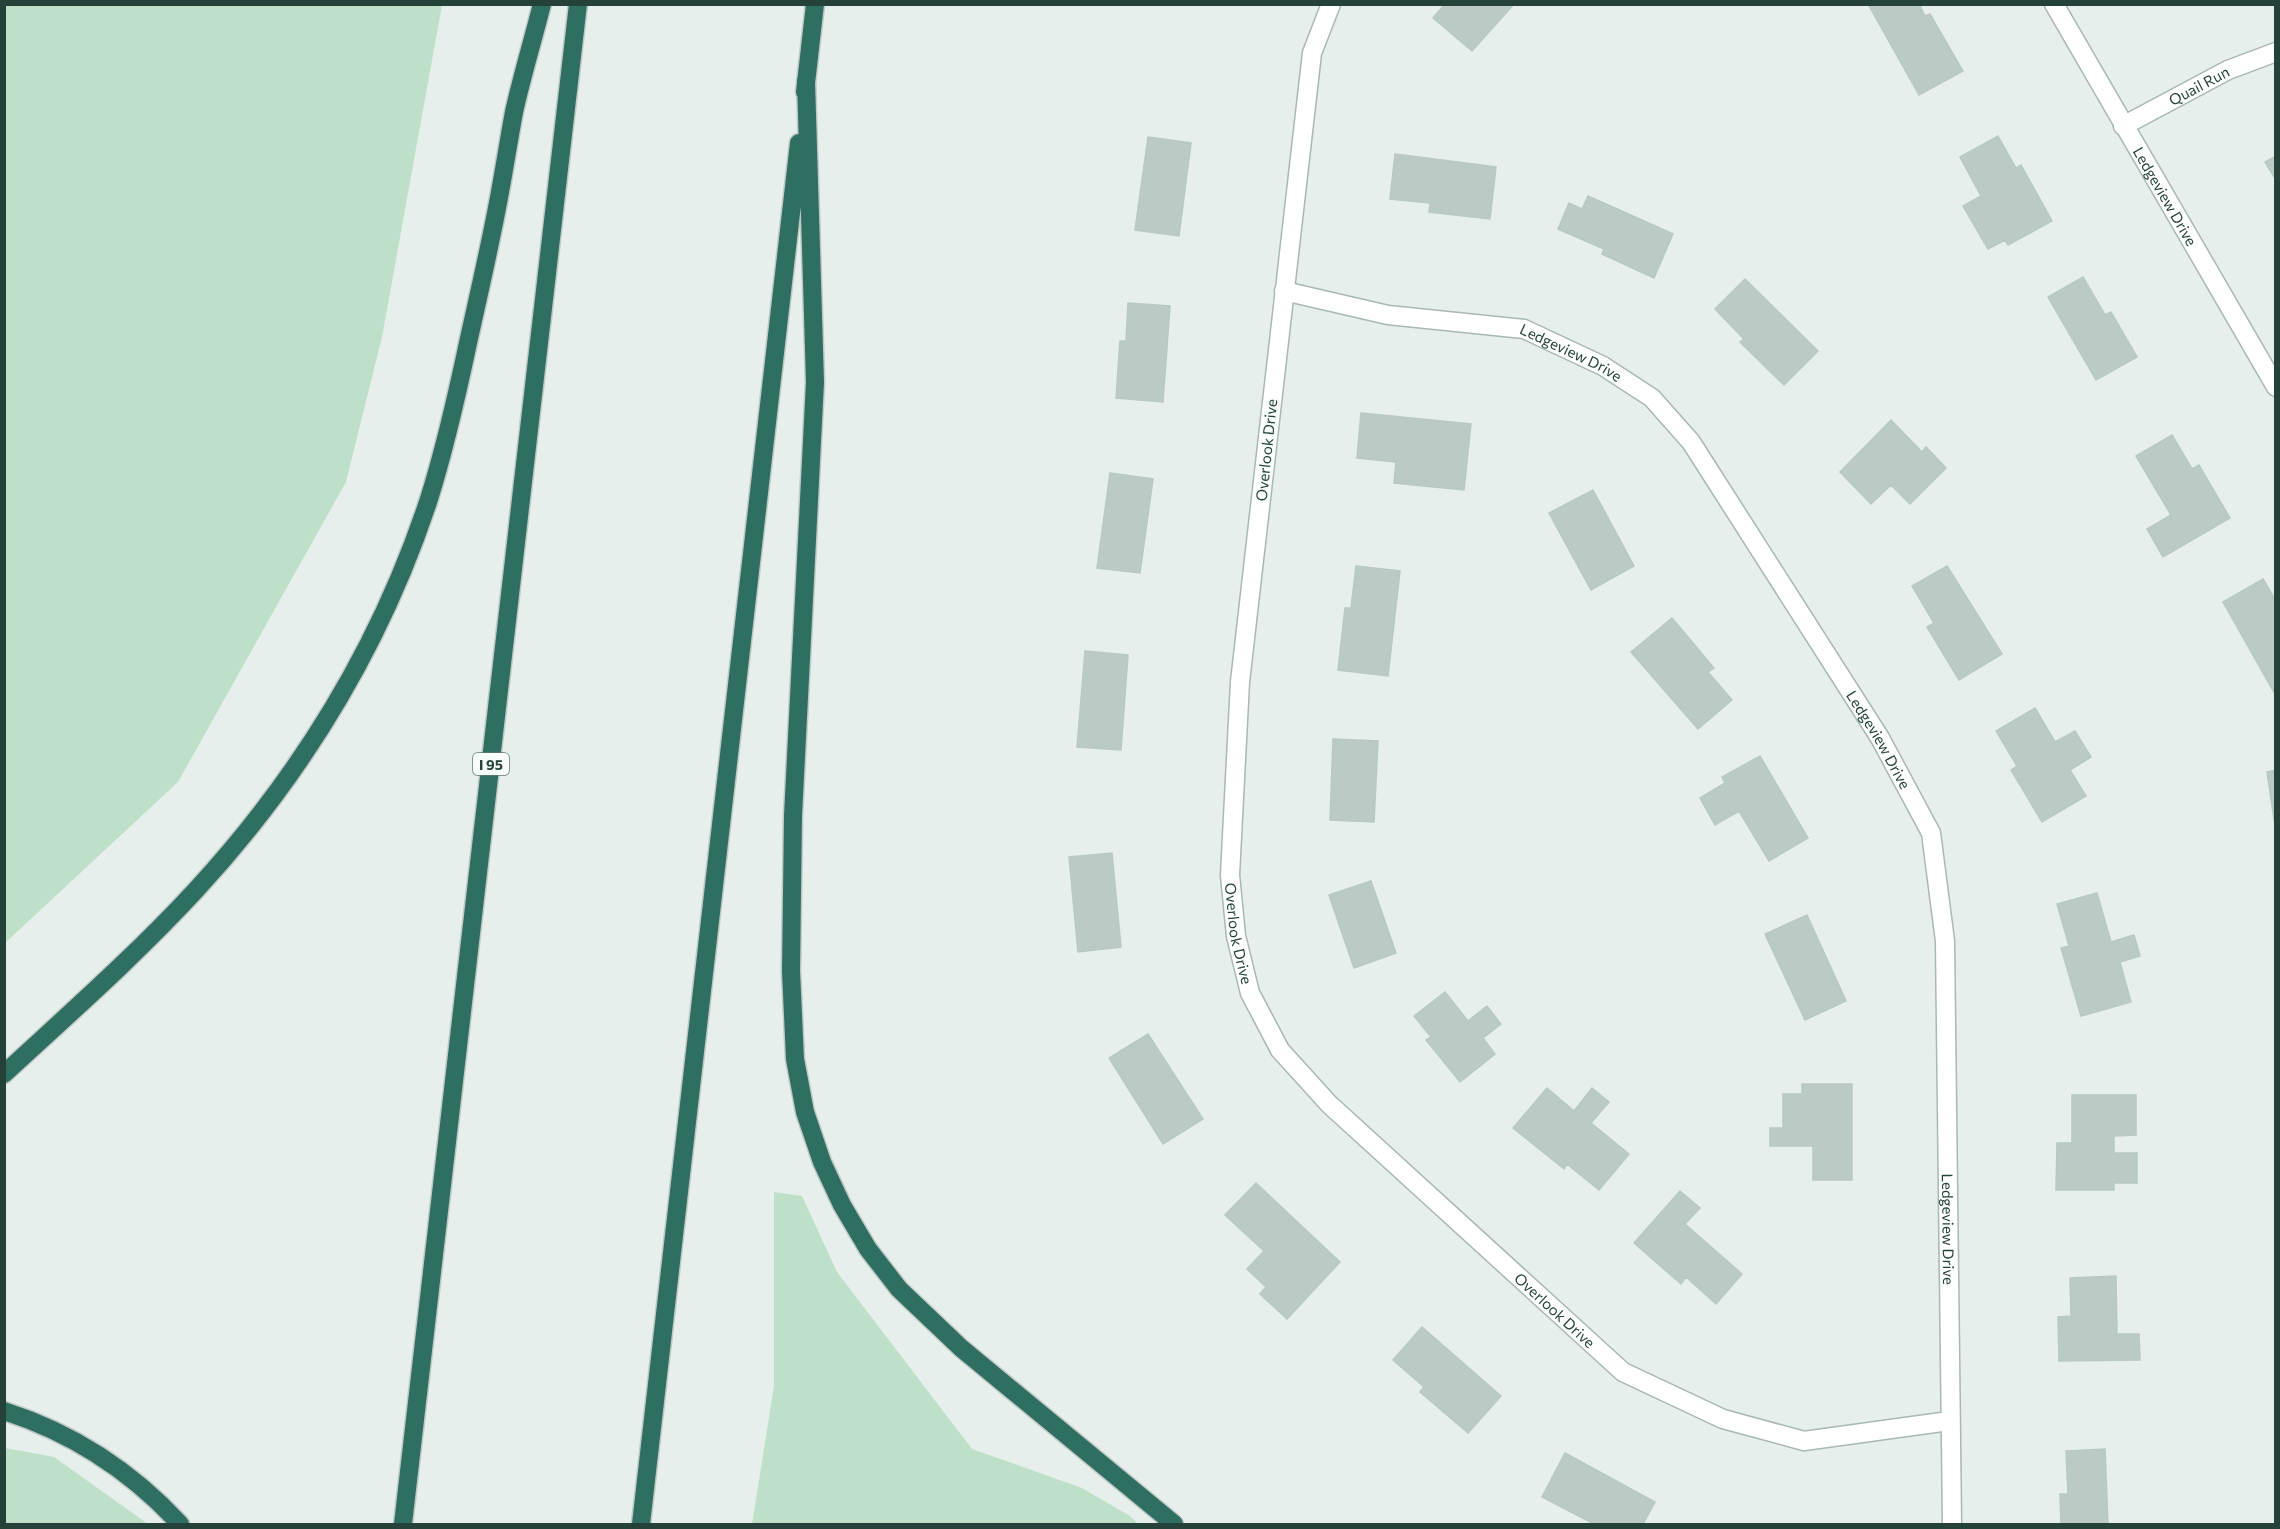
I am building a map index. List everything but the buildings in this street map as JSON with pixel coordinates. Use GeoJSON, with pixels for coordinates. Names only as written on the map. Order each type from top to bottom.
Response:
{"type":"FeatureCollection","features":[{"type":"Feature","properties":{"kind":"highway"},"geometry":{"type":"LineString","coordinates":[[4,1074],[161,926],[227,855],[278,793],[303,757],[338,700],[372,637],[409,556],[430,497],[449,430],[489,248],[514,112],[542,4]]}},
{"type":"Feature","properties":{"kind":"highway","name":"I 95"},"geometry":{"type":"LineString","coordinates":[[404,1524],[578,4]]}},
{"type":"Feature","properties":{"kind":"highway"},"geometry":{"type":"LineString","coordinates":[[640,1524],[814,4]]}},
{"type":"Feature","properties":{"kind":"highway"},"geometry":{"type":"LineString","coordinates":[[806,81],[815,382],[793,816],[791,938],[795,1059],[805,1112],[822,1162],[842,1205],[868,1249],[899,1289],[954,1341],[1174,1524]]}},
{"type":"Feature","properties":{"kind":"highway"},"geometry":{"type":"LineString","coordinates":[[4,1411],[54,1429],[88,1447],[134,1481],[180,1524]]}},
{"type":"Feature","properties":{"kind":"street","name":"Overlook Drive"},"geometry":{"type":"LineString","coordinates":[[1331,4],[1312,52],[1240,682],[1230,874],[1236,936],[1250,993],[1280,1050],[1329,1104],[1623,1372],[1723,1419],[1804,1441],[1949,1421]]}},
{"type":"Feature","properties":{"kind":"street","name":"Ledgeview Drive"},"geometry":{"type":"LineString","coordinates":[[2054,4],[2276,387]]}},
{"type":"Feature","properties":{"kind":"street","name":"Quail Run"},"geometry":{"type":"LineString","coordinates":[[2123,126],[2228,70],[2276,52]]}},
{"type":"Feature","properties":{"kind":"street","name":"Ledgeview Drive"},"geometry":{"type":"LineString","coordinates":[[1284,291],[1388,315],[1524,329],[1603,366],[1652,398],[1691,442],[1880,738],[1931,833],[1945,941],[1952,1524]]}},
{"type":"Feature","properties":{"kind":"green space"},"geometry":{"type":"Polygon","coordinates":[[[5,4],[442,5],[382,337],[346,482],[178,782],[5,943],[5,4]]]}},
{"type":"Feature","properties":{"kind":"green space"},"geometry":{"type":"Polygon","coordinates":[[[774,1192],[802,1196],[837,1272],[972,1449],[1082,1488],[1130,1516],[1138,1524],[752,1524],[774,1386],[774,1192]]]}},
{"type":"Feature","properties":{"kind":"green space"},"geometry":{"type":"Polygon","coordinates":[[[5,1448],[54,1457],[148,1524],[5,1524],[5,1448]]]}}]}
